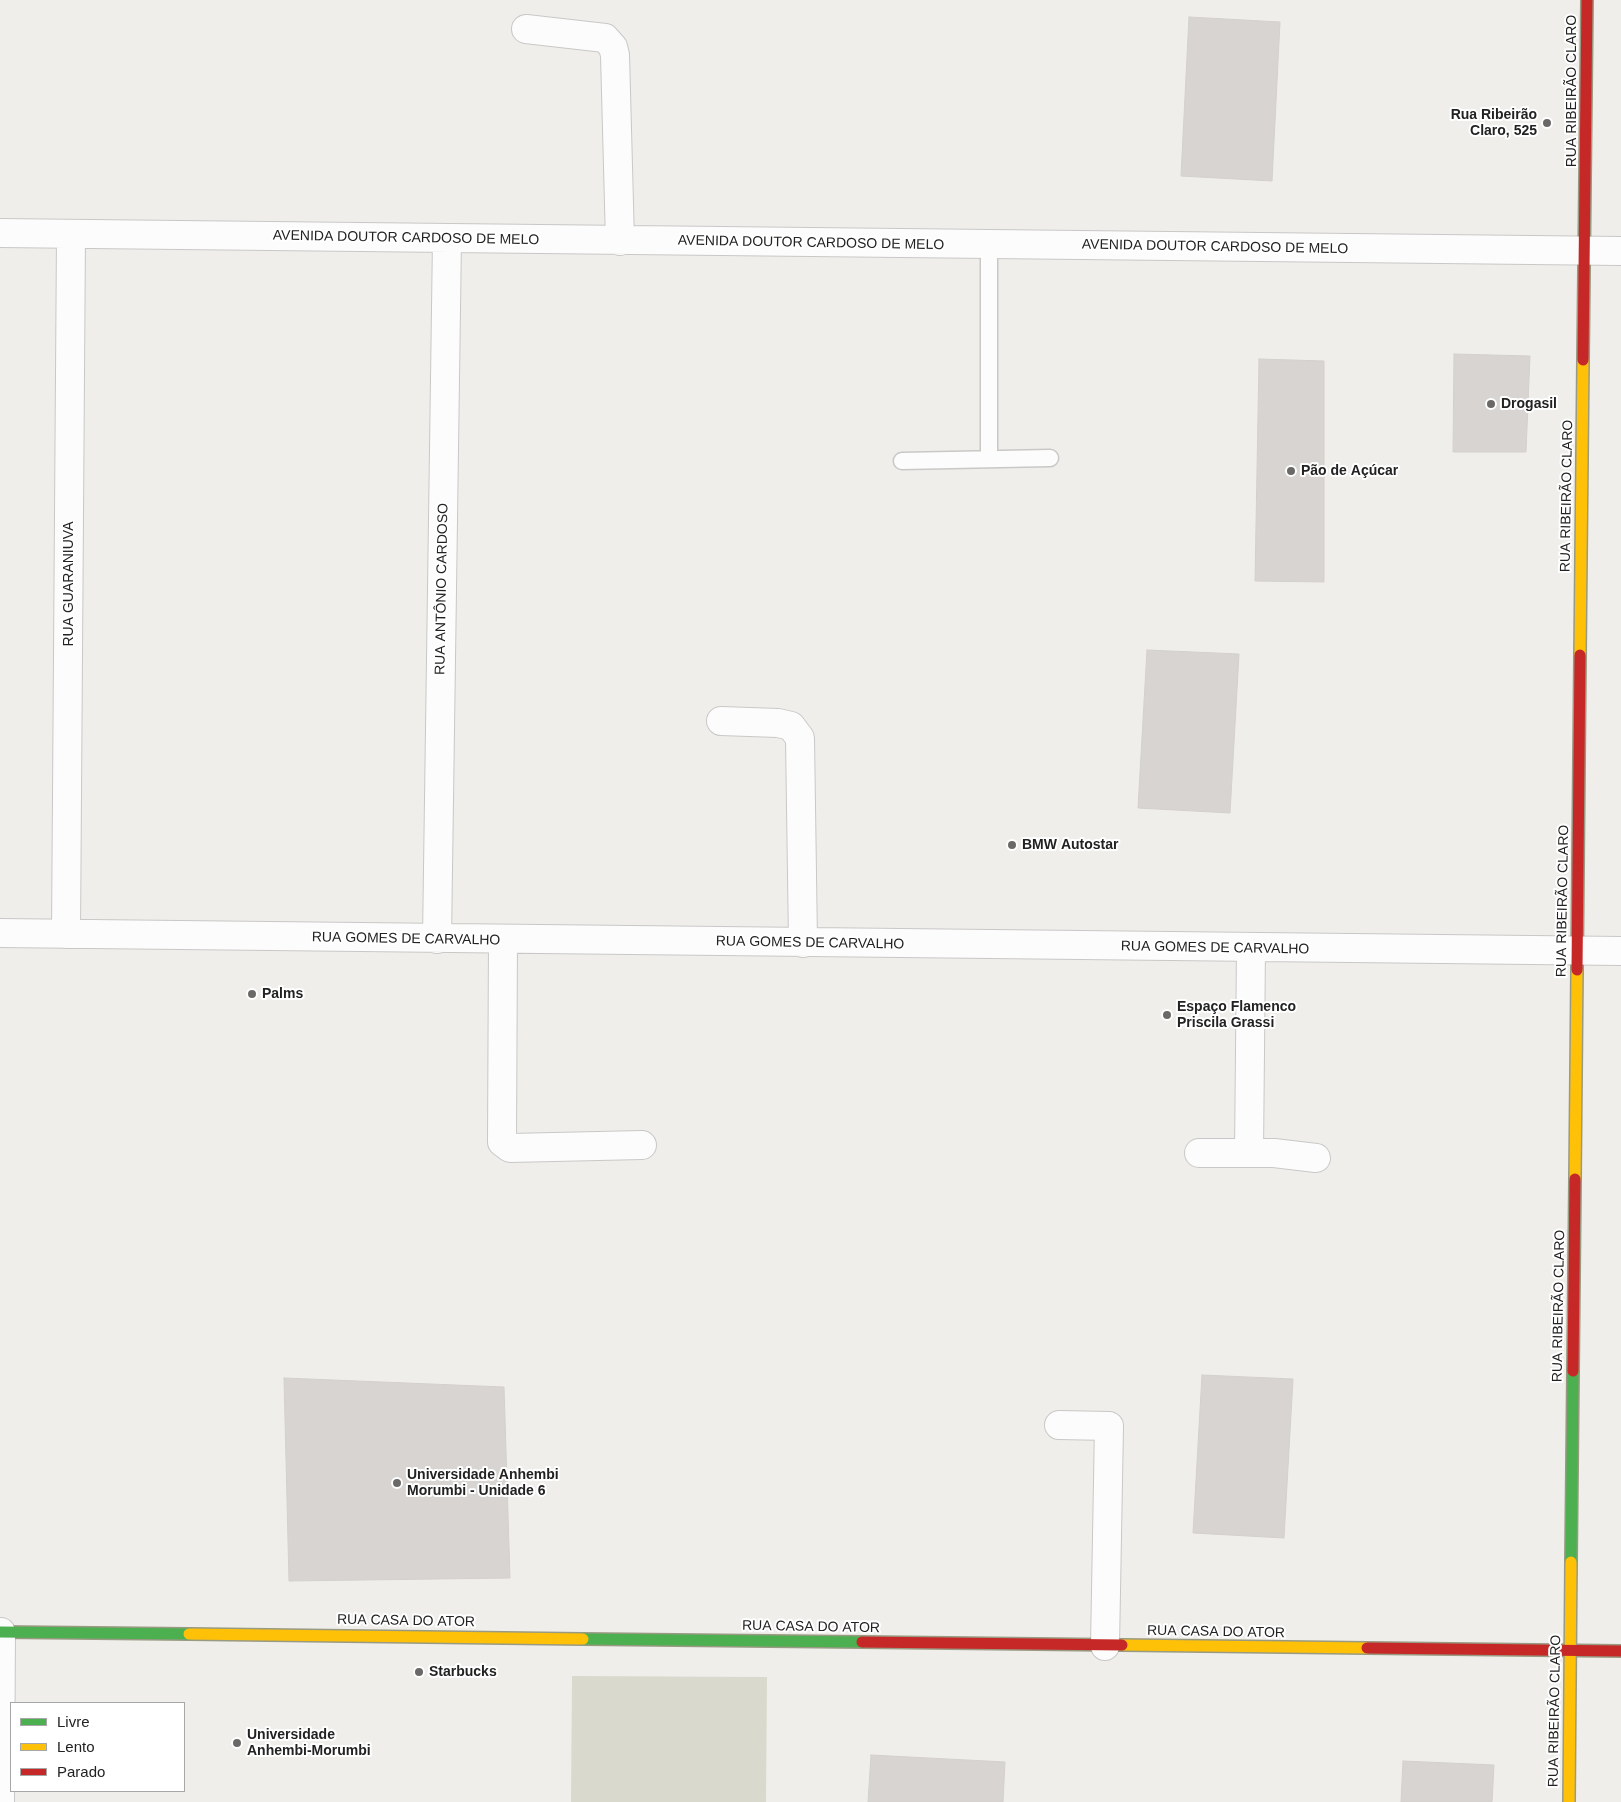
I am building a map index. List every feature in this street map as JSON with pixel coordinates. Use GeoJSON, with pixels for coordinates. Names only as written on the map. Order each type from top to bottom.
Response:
{"type":"FeatureCollection","features":[{"type":"Feature","properties":{"kind":"street","name":"RUA RIBEIRÃO CLARO"},"geometry":{"type":"LineString","coordinates":[[1569,1802],[1587,0]]}},
{"type":"Feature","properties":{"kind":"street"},"geometry":{"type":"LineString","coordinates":[[526,29],[605,38],[613,47],[615,55],[620,241]]}},
{"type":"Feature","properties":{"kind":"street","name":"AVENIDA DOUTOR CARDOSO DE MELO"},"geometry":{"type":"LineString","coordinates":[[0,233],[1621,251]]}},
{"type":"Feature","properties":{"kind":"street","name":"RUA GUARANIUVA"},"geometry":{"type":"LineString","coordinates":[[66,934],[71,234]]}},
{"type":"Feature","properties":{"kind":"street","name":"RUA ANTÔNIO CARDOSO"},"geometry":{"type":"LineString","coordinates":[[437,940],[447,239]]}},
{"type":"Feature","properties":{"kind":"street"},"geometry":{"type":"LineString","coordinates":[[721,721],[778,722],[791,726],[800,738],[803,944]]}},
{"type":"Feature","properties":{"kind":"street","name":"RUA GOMES DE CARVALHO"},"geometry":{"type":"LineString","coordinates":[[0,934],[803,944],[1621,951]]}},
{"type":"Feature","properties":{"kind":"street"},"geometry":{"type":"LineString","coordinates":[[503,940],[502,1142],[510,1148],[642,1145]]}},
{"type":"Feature","properties":{"kind":"street"},"geometry":{"type":"LineString","coordinates":[[1250,1152],[1251,948]]}},
{"type":"Feature","properties":{"kind":"street"},"geometry":{"type":"LineString","coordinates":[[1199,1153],[1274,1153],[1316,1158]]}},
{"type":"Feature","properties":{"kind":"street"},"geometry":{"type":"LineString","coordinates":[[1059,1425],[1110,1426],[1105,1646]]}},
{"type":"Feature","properties":{"kind":"street"},"geometry":{"type":"LineString","coordinates":[[0,1632],[0,1801]]}},
{"type":"Feature","properties":{"kind":"street","name":"RUA CASA DO ATOR"},"geometry":{"type":"LineString","coordinates":[[0,1632],[1621,1651]]}},
{"type":"Feature","properties":{"kind":"lane"},"geometry":{"type":"LineString","coordinates":[[988,459],[989,244]]}},
{"type":"Feature","properties":{"kind":"lane"},"geometry":{"type":"LineString","coordinates":[[902,461],[1050,458]]}},
{"type":"Feature","properties":{"kind":"shaded area"},"geometry":{"type":"Polygon","coordinates":[[[572,1676],[767,1677],[766,1802],[571,1802],[572,1676]]]}},
{"type":"Feature","properties":{"kind":"building"},"geometry":{"type":"Polygon","coordinates":[[[1189,17],[1280,22],[1272,181],[1181,176],[1189,17]]]}},
{"type":"Feature","properties":{"kind":"building","name":"Drogasil"},"geometry":{"type":"Polygon","coordinates":[[[1454,354],[1530,356],[1526,452],[1453,452],[1454,354]]]}},
{"type":"Feature","properties":{"kind":"building","name":"Pão de Açúcar"},"geometry":{"type":"Polygon","coordinates":[[[1259,359],[1324,361],[1324,582],[1255,581],[1259,359]]]}},
{"type":"Feature","properties":{"kind":"building"},"geometry":{"type":"Polygon","coordinates":[[[1147,650],[1239,654],[1230,813],[1138,808],[1147,650]]]}},
{"type":"Feature","properties":{"kind":"building"},"geometry":{"type":"Polygon","coordinates":[[[1202,1375],[1293,1379],[1284,1538],[1193,1533],[1202,1375]]]}},
{"type":"Feature","properties":{"kind":"building","name":"Universidade Anhembi Morumbi - Unidade 6"},"geometry":{"type":"Polygon","coordinates":[[[284,1378],[504,1387],[510,1578],[289,1581],[284,1378]]]}},
{"type":"Feature","properties":{"kind":"building"},"geometry":{"type":"Polygon","coordinates":[[[871,1755],[1005,1762],[1003,1802],[868,1802],[871,1755]]]}},
{"type":"Feature","properties":{"kind":"building"},"geometry":{"type":"Polygon","coordinates":[[[1403,1761],[1494,1765],[1492,1802],[1401,1802],[1403,1761]]]}},
{"type":"Feature","properties":{"kind":"traffic: fast"},"geometry":{"type":"LineString","coordinates":[[1571,1562],[1573,1371]]}},
{"type":"Feature","properties":{"kind":"traffic: fast"},"geometry":{"type":"LineString","coordinates":[[0,1632],[189,1634]]}},
{"type":"Feature","properties":{"kind":"traffic: fast"},"geometry":{"type":"LineString","coordinates":[[583,1639],[862,1642]]}},
{"type":"Feature","properties":{"kind":"traffic: slow"},"geometry":{"type":"LineString","coordinates":[[1580,655],[1583,360]]}},
{"type":"Feature","properties":{"kind":"traffic: slow"},"geometry":{"type":"LineString","coordinates":[[1575,1179],[1577,970]]}},
{"type":"Feature","properties":{"kind":"traffic: slow"},"geometry":{"type":"LineString","coordinates":[[1569,1802],[1571,1562]]}},
{"type":"Feature","properties":{"kind":"traffic: slow"},"geometry":{"type":"LineString","coordinates":[[189,1634],[583,1639]]}},
{"type":"Feature","properties":{"kind":"traffic: slow"},"geometry":{"type":"LineString","coordinates":[[1122,1645],[1367,1648]]}},
{"type":"Feature","properties":{"kind":"traffic: jam"},"geometry":{"type":"LineString","coordinates":[[1583,360],[1587,0]]}},
{"type":"Feature","properties":{"kind":"traffic: jam"},"geometry":{"type":"LineString","coordinates":[[1577,970],[1580,655]]}},
{"type":"Feature","properties":{"kind":"traffic: jam"},"geometry":{"type":"LineString","coordinates":[[1573,1371],[1575,1179]]}},
{"type":"Feature","properties":{"kind":"traffic: jam"},"geometry":{"type":"LineString","coordinates":[[862,1642],[1122,1645]]}},
{"type":"Feature","properties":{"kind":"traffic: jam"},"geometry":{"type":"LineString","coordinates":[[1367,1648],[1621,1651]]}},
{"type":"Feature","properties":{"kind":"place","name":"Rua Ribeirão Claro, 525"},"geometry":{"type":"Point","coordinates":[1547,123]}},
{"type":"Feature","properties":{"kind":"place","name":"Drogasil"},"geometry":{"type":"Point","coordinates":[1491,404]}},
{"type":"Feature","properties":{"kind":"place","name":"Pão de Açúcar"},"geometry":{"type":"Point","coordinates":[1291,471]}},
{"type":"Feature","properties":{"kind":"place","name":"BMW Autostar"},"geometry":{"type":"Point","coordinates":[1012,845]}},
{"type":"Feature","properties":{"kind":"place","name":"Palms"},"geometry":{"type":"Point","coordinates":[252,994]}},
{"type":"Feature","properties":{"kind":"place","name":"Espaço Flamenco Priscila Grassi"},"geometry":{"type":"Point","coordinates":[1167,1015]}},
{"type":"Feature","properties":{"kind":"place","name":"Universidade Anhembi Morumbi - Unidade 6"},"geometry":{"type":"Point","coordinates":[397,1483]}},
{"type":"Feature","properties":{"kind":"place","name":"Starbucks"},"geometry":{"type":"Point","coordinates":[419,1672]}},
{"type":"Feature","properties":{"kind":"place","name":"Universidade Anhembi-Morumbi"},"geometry":{"type":"Point","coordinates":[237,1743]}}]}
